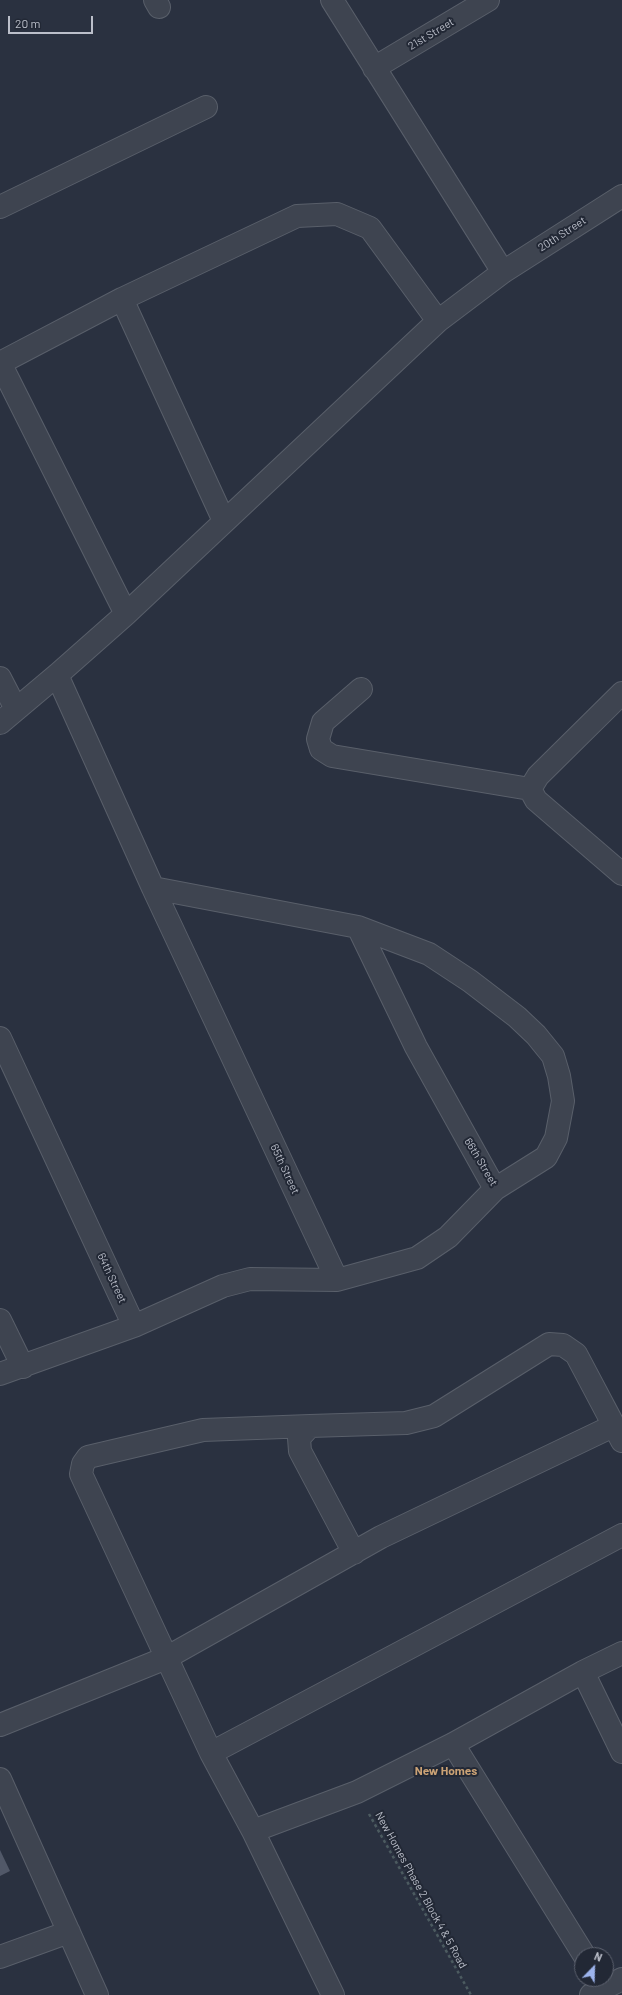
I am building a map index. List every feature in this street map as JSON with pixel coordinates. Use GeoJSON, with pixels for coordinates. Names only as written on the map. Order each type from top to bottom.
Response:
{"type":"FeatureCollection","features":[{"type":"Feature","properties":{"kind":"street"},"geometry":{"type":"LineString","coordinates":[[332,0],[503,272]]}},
{"type":"Feature","properties":{"kind":"street","name":"21st Street"},"geometry":{"type":"LineString","coordinates":[[374,68],[488,0]]}},
{"type":"Feature","properties":{"kind":"street"},"geometry":{"type":"LineString","coordinates":[[0,207],[206,107]]}},
{"type":"Feature","properties":{"kind":"street","name":"20th Street"},"geometry":{"type":"LineString","coordinates":[[8,716],[126,614],[438,321],[503,272],[622,196]]}},
{"type":"Feature","properties":{"kind":"street"},"geometry":{"type":"LineString","coordinates":[[126,614],[0,363],[122,299],[297,216],[337,214],[370,228],[438,321]]}},
{"type":"Feature","properties":{"kind":"street"},"geometry":{"type":"LineString","coordinates":[[122,299],[224,521]]}},
{"type":"Feature","properties":{"kind":"street","name":"65th Street"},"geometry":{"type":"LineString","coordinates":[[57,675],[153,888],[337,1280]]}},
{"type":"Feature","properties":{"kind":"street"},"geometry":{"type":"LineString","coordinates":[[0,678],[8,716]]}},
{"type":"Feature","properties":{"kind":"street"},"geometry":{"type":"LineString","coordinates":[[361,689],[323,722],[318,739],[321,749],[332,756],[530,789]]}},
{"type":"Feature","properties":{"kind":"street"},"geometry":{"type":"LineString","coordinates":[[530,789],[538,776],[622,693]]}},
{"type":"Feature","properties":{"kind":"street"},"geometry":{"type":"LineString","coordinates":[[530,789],[536,800],[622,874]]}},
{"type":"Feature","properties":{"kind":"street"},"geometry":{"type":"LineString","coordinates":[[153,888],[358,927]]}},
{"type":"Feature","properties":{"kind":"street","name":"66th Street"},"geometry":{"type":"LineString","coordinates":[[358,927],[429,954],[470,981],[517,1017],[536,1035],[554,1056],[563,1101],[556,1138],[546,1157],[495,1190],[416,1047],[358,927]]}},
{"type":"Feature","properties":{"kind":"street","name":"64th Street"},"geometry":{"type":"LineString","coordinates":[[0,1038],[134,1326]]}},
{"type":"Feature","properties":{"kind":"street"},"geometry":{"type":"LineString","coordinates":[[0,1374],[134,1326],[223,1286],[250,1279],[337,1280],[417,1258],[448,1237],[495,1190]]}},
{"type":"Feature","properties":{"kind":"street"},"geometry":{"type":"LineString","coordinates":[[0,1320],[23,1367]]}},
{"type":"Feature","properties":{"kind":"street"},"geometry":{"type":"LineString","coordinates":[[0,1725],[166,1658],[381,1537],[618,1434],[576,1354],[563,1345],[548,1344],[434,1416],[406,1424],[203,1430],[88,1457],[85,1461],[81,1474],[166,1658],[211,1753],[253,1831],[332,1995]]}},
{"type":"Feature","properties":{"kind":"street"},"geometry":{"type":"LineString","coordinates":[[310,1426],[299,1438],[300,1451],[354,1553]]}},
{"type":"Feature","properties":{"kind":"street"},"geometry":{"type":"LineString","coordinates":[[211,1753],[622,1535]]}},
{"type":"Feature","properties":{"kind":"street"},"geometry":{"type":"LineString","coordinates":[[253,1831],[357,1792],[453,1744],[584,1672],[622,1653]]}},
{"type":"Feature","properties":{"kind":"street"},"geometry":{"type":"LineString","coordinates":[[584,1672],[622,1752]]}},
{"type":"Feature","properties":{"kind":"street"},"geometry":{"type":"LineString","coordinates":[[453,1744],[579,1947]]}},
{"type":"Feature","properties":{"kind":"street"},"geometry":{"type":"LineString","coordinates":[[0,1779],[97,1995]]}},
{"type":"Feature","properties":{"kind":"street"},"geometry":{"type":"LineString","coordinates":[[0,1957],[69,1932]]}},
{"type":"Feature","properties":{"kind":"path","name":"New Homes Phase 2 Block 4 & 5 Road"},"geometry":{"type":"LineString","coordinates":[[357,1792],[471,1995]]}},
{"type":"Feature","properties":{"kind":"building"},"geometry":{"type":"Polygon","coordinates":[[[0,1850],[10,1871],[0,1876],[0,1850]]]}},
{"type":"Feature","properties":{"kind":"district","name":"New Homes"},"geometry":{"type":"Point","coordinates":[446,1771]}}]}
